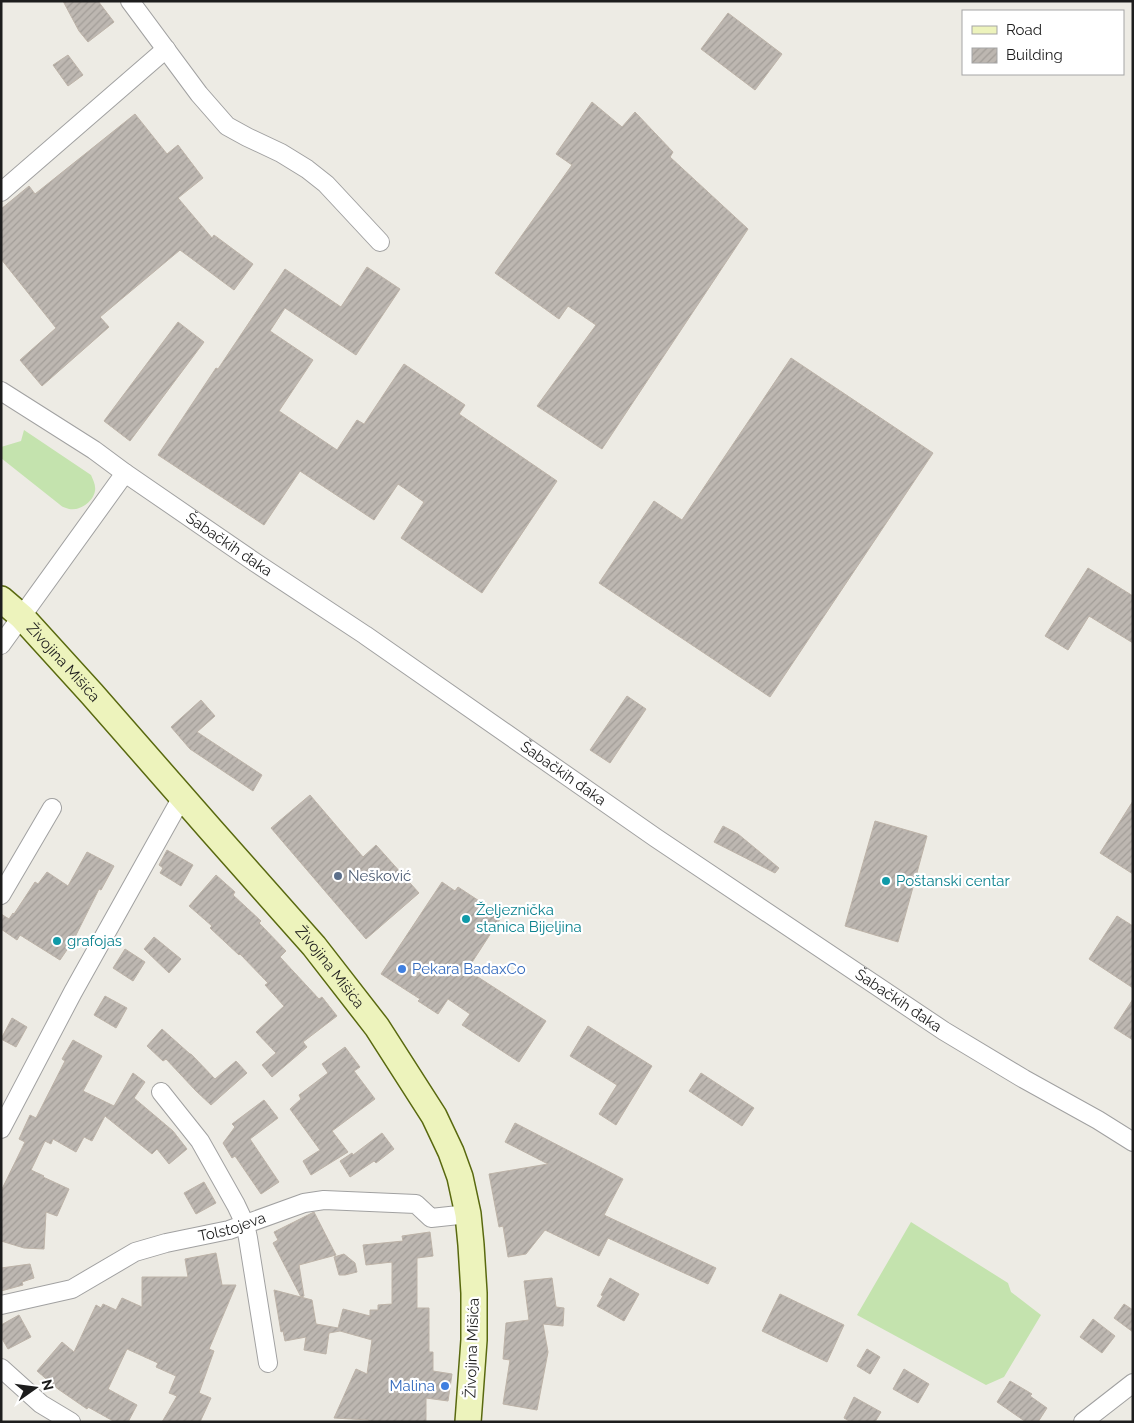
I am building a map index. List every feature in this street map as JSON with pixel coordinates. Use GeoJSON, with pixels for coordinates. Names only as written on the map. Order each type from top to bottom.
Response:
{"type":"FeatureCollection","features":[{"type":"Feature","properties":{"kind":"main road","name":"Živojina Mišića"},"geometry":{"type":"LineString","coordinates":[[1,599],[22,617],[92,694],[314,946],[377,1028],[434,1116],[451,1152],[460,1177],[468,1214],[472,1264],[474,1340],[468,1422]]}},
{"type":"Feature","properties":{"kind":"street"},"geometry":{"type":"LineString","coordinates":[[130,1],[199,94],[228,126],[307,169],[326,184],[380,242]]}},
{"type":"Feature","properties":{"kind":"street"},"geometry":{"type":"LineString","coordinates":[[1,192],[166,49]]}},
{"type":"Feature","properties":{"kind":"street","name":"Šabačkih đaka"},"geometry":{"type":"LineString","coordinates":[[1,391],[94,450],[656,838],[928,1020],[1024,1080],[1098,1120],[1133,1142]]}},
{"type":"Feature","properties":{"kind":"street"},"geometry":{"type":"LineString","coordinates":[[1,645],[125,473]]}},
{"type":"Feature","properties":{"kind":"street"},"geometry":{"type":"LineString","coordinates":[[1,1129],[78,983],[182,797]]}},
{"type":"Feature","properties":{"kind":"street"},"geometry":{"type":"LineString","coordinates":[[1,895],[52,808]]}},
{"type":"Feature","properties":{"kind":"street"},"geometry":{"type":"LineString","coordinates":[[162,1092],[200,1141],[245,1224],[268,1363]]}},
{"type":"Feature","properties":{"kind":"street","name":"Tolstojeva"},"geometry":{"type":"LineString","coordinates":[[1,1305],[72,1289],[135,1252],[166,1243],[229,1230],[304,1203],[324,1200],[416,1204],[431,1218],[468,1214]]}},
{"type":"Feature","properties":{"kind":"street"},"geometry":{"type":"LineString","coordinates":[[1,1368],[41,1404],[70,1422]]}},
{"type":"Feature","properties":{"kind":"street"},"geometry":{"type":"LineString","coordinates":[[1083,1422],[1133,1383]]}},
{"type":"Feature","properties":{"kind":"green space"},"geometry":{"type":"Polygon","coordinates":[[[24,430],[91,475],[95,491],[88,503],[75,509],[62,506],[1,458],[1,447],[21,441],[24,430]]]}},
{"type":"Feature","properties":{"kind":"green space"},"geometry":{"type":"Polygon","coordinates":[[[911,1222],[1008,1283],[1011,1292],[1041,1315],[1004,1377],[986,1385],[857,1315],[911,1222]]]}},
{"type":"Feature","properties":{"kind":"building"},"geometry":{"type":"Polygon","coordinates":[[[63,1],[98,1],[114,22],[88,42],[79,31],[63,1]]]}},
{"type":"Feature","properties":{"kind":"building"},"geometry":{"type":"Polygon","coordinates":[[[728,13],[782,54],[755,90],[701,49],[728,13]]]}},
{"type":"Feature","properties":{"kind":"building"},"geometry":{"type":"Polygon","coordinates":[[[68,55],[83,75],[68,86],[53,65],[68,55]]]}},
{"type":"Feature","properties":{"kind":"building"},"geometry":{"type":"Polygon","coordinates":[[[592,102],[622,127],[635,112],[673,152],[670,157],[748,229],[602,449],[537,406],[596,325],[568,306],[559,319],[495,273],[572,165],[556,154],[592,102]]]}},
{"type":"Feature","properties":{"kind":"building"},"geometry":{"type":"Polygon","coordinates":[[[135,114],[167,154],[178,145],[203,178],[178,198],[212,238],[214,235],[253,264],[234,290],[180,250],[100,317],[109,327],[42,386],[20,360],[56,328],[1,259],[1,209],[29,186],[35,194],[135,114]]]}},
{"type":"Feature","properties":{"kind":"building"},"geometry":{"type":"Polygon","coordinates":[[[367,267],[400,289],[356,355],[285,308],[270,331],[313,360],[279,411],[337,450],[357,420],[364,424],[404,364],[465,405],[459,414],[557,481],[482,593],[401,538],[424,502],[398,484],[374,520],[300,471],[264,525],[158,455],[285,269],[341,307],[367,267]]]}},
{"type":"Feature","properties":{"kind":"building"},"geometry":{"type":"Polygon","coordinates":[[[178,322],[204,342],[130,441],[104,421],[178,322]]]}},
{"type":"Feature","properties":{"kind":"building"},"geometry":{"type":"Polygon","coordinates":[[[791,358],[933,453],[770,697],[599,583],[654,501],[682,520],[791,358]]]}},
{"type":"Feature","properties":{"kind":"building"},"geometry":{"type":"Polygon","coordinates":[[[1088,568],[1133,596],[1133,643],[1089,616],[1068,650],[1045,636],[1088,568]]]}},
{"type":"Feature","properties":{"kind":"building"},"geometry":{"type":"Polygon","coordinates":[[[627,696],[646,709],[610,763],[590,750],[627,696]]]}},
{"type":"Feature","properties":{"kind":"building"},"geometry":{"type":"Polygon","coordinates":[[[201,700],[215,716],[197,732],[262,775],[253,791],[190,749],[171,727],[201,700]]]}},
{"type":"Feature","properties":{"kind":"building"},"geometry":{"type":"Polygon","coordinates":[[[310,795],[363,857],[376,845],[419,893],[366,939],[271,828],[310,795]]]}},
{"type":"Feature","properties":{"kind":"building"},"geometry":{"type":"Polygon","coordinates":[[[1133,801],[1133,874],[1100,853],[1133,801]]]}},
{"type":"Feature","properties":{"kind":"building","name":"Poštanski centar"},"geometry":{"type":"Polygon","coordinates":[[[875,821],[927,836],[898,942],[845,926],[875,821]]]}},
{"type":"Feature","properties":{"kind":"building"},"geometry":{"type":"Polygon","coordinates":[[[723,826],[738,834],[779,868],[775,873],[714,842],[723,826]]]}},
{"type":"Feature","properties":{"kind":"building"},"geometry":{"type":"Polygon","coordinates":[[[167,850],[193,865],[181,886],[160,873],[163,868],[159,865],[167,850]]]}},
{"type":"Feature","properties":{"kind":"building"},"geometry":{"type":"Polygon","coordinates":[[[87,852],[114,866],[101,890],[99,889],[73,941],[60,960],[20,935],[17,940],[1,929],[1,914],[9,919],[35,882],[38,884],[47,872],[68,886],[87,852]]]}},
{"type":"Feature","properties":{"kind":"building"},"geometry":{"type":"Polygon","coordinates":[[[216,875],[235,892],[233,895],[261,921],[259,923],[286,951],[280,957],[319,999],[322,997],[337,1016],[303,1042],[307,1047],[272,1077],[262,1065],[276,1053],[256,1032],[284,1006],[265,985],[268,983],[240,954],[210,928],[212,926],[189,906],[216,875]]]}},
{"type":"Feature","properties":{"kind":"building"},"geometry":{"type":"Polygon","coordinates":[[[442,882],[455,891],[458,887],[502,916],[467,970],[546,1021],[519,1062],[462,1025],[470,1014],[448,999],[438,1014],[418,1001],[420,999],[381,974],[442,882]]]}},
{"type":"Feature","properties":{"kind":"building"},"geometry":{"type":"Polygon","coordinates":[[[1117,916],[1133,926],[1133,988],[1089,959],[1117,916]]]}},
{"type":"Feature","properties":{"kind":"building"},"geometry":{"type":"Polygon","coordinates":[[[154,937],[181,959],[169,973],[144,949],[154,937]]]}},
{"type":"Feature","properties":{"kind":"building"},"geometry":{"type":"Polygon","coordinates":[[[125,949],[145,962],[133,981],[113,968],[125,949]]]}},
{"type":"Feature","properties":{"kind":"building"},"geometry":{"type":"Polygon","coordinates":[[[105,996],[127,1008],[116,1028],[94,1015],[105,996]]]}},
{"type":"Feature","properties":{"kind":"building"},"geometry":{"type":"Polygon","coordinates":[[[1133,999],[1133,1040],[1114,1028],[1133,999]]]}},
{"type":"Feature","properties":{"kind":"building"},"geometry":{"type":"Polygon","coordinates":[[[12,1018],[27,1027],[16,1047],[1,1039],[12,1018]]]}},
{"type":"Feature","properties":{"kind":"building"},"geometry":{"type":"Polygon","coordinates":[[[588,1026],[652,1066],[616,1125],[599,1114],[617,1085],[570,1056],[588,1026]]]}},
{"type":"Feature","properties":{"kind":"building"},"geometry":{"type":"Polygon","coordinates":[[[162,1029],[191,1054],[215,1079],[236,1061],[247,1073],[211,1105],[166,1059],[163,1061],[147,1046],[162,1029]]]}},
{"type":"Feature","properties":{"kind":"building"},"geometry":{"type":"Polygon","coordinates":[[[73,1040],[102,1056],[83,1091],[114,1106],[133,1073],[145,1082],[134,1098],[173,1131],[187,1149],[169,1164],[157,1149],[152,1154],[105,1116],[92,1141],[84,1137],[76,1152],[53,1139],[51,1144],[45,1141],[31,1170],[69,1189],[57,1216],[46,1212],[44,1249],[24,1248],[1,1241],[1,1191],[25,1142],[19,1139],[30,1115],[36,1118],[65,1061],[62,1059],[73,1040]]]}},
{"type":"Feature","properties":{"kind":"building"},"geometry":{"type":"Polygon","coordinates":[[[345,1047],[360,1067],[354,1071],[375,1099],[332,1131],[348,1152],[311,1175],[303,1161],[320,1150],[290,1109],[301,1099],[299,1095],[328,1073],[322,1064],[345,1047]]]}},
{"type":"Feature","properties":{"kind":"building"},"geometry":{"type":"Polygon","coordinates":[[[701,1073],[754,1108],[742,1126],[689,1091],[701,1073]]]}},
{"type":"Feature","properties":{"kind":"building"},"geometry":{"type":"Polygon","coordinates":[[[264,1100],[278,1118],[250,1139],[279,1182],[261,1194],[235,1156],[232,1158],[223,1143],[235,1127],[232,1124],[264,1100]]]}},
{"type":"Feature","properties":{"kind":"building"},"geometry":{"type":"Polygon","coordinates":[[[515,1123],[623,1179],[604,1215],[716,1268],[708,1284],[608,1238],[599,1256],[545,1230],[526,1254],[508,1257],[503,1226],[499,1227],[489,1174],[548,1164],[505,1142],[515,1123]]]}},
{"type":"Feature","properties":{"kind":"building"},"geometry":{"type":"Polygon","coordinates":[[[382,1133],[394,1149],[376,1163],[374,1161],[350,1177],[340,1161],[352,1153],[353,1155],[382,1133]]]}},
{"type":"Feature","properties":{"kind":"building"},"geometry":{"type":"Polygon","coordinates":[[[204,1182],[216,1203],[196,1214],[184,1193],[204,1182]]]}},
{"type":"Feature","properties":{"kind":"building"},"geometry":{"type":"Polygon","coordinates":[[[314,1212],[336,1255],[299,1265],[304,1296],[301,1297],[273,1243],[278,1240],[274,1232],[314,1212]]]}},
{"type":"Feature","properties":{"kind":"building"},"geometry":{"type":"Polygon","coordinates":[[[430,1232],[433,1256],[417,1258],[417,1308],[429,1308],[429,1352],[433,1352],[433,1371],[452,1374],[448,1401],[426,1398],[426,1422],[369,1422],[369,1420],[334,1418],[356,1369],[367,1374],[372,1340],[340,1331],[329,1333],[326,1354],[304,1350],[306,1337],[285,1341],[283,1331],[281,1332],[274,1290],[312,1300],[316,1324],[338,1328],[343,1309],[370,1316],[370,1310],[378,1310],[378,1305],[392,1304],[392,1262],[366,1265],[363,1245],[403,1241],[402,1236],[430,1232]]]}},
{"type":"Feature","properties":{"kind":"building"},"geometry":{"type":"Polygon","coordinates":[[[216,1253],[222,1285],[236,1285],[209,1349],[214,1351],[199,1393],[211,1398],[200,1422],[162,1422],[177,1396],[169,1393],[176,1376],[156,1367],[158,1363],[127,1349],[108,1389],[137,1405],[128,1422],[115,1422],[88,1407],[87,1409],[58,1389],[37,1371],[62,1342],[74,1352],[96,1305],[101,1308],[103,1304],[116,1310],[122,1298],[142,1307],[142,1277],[188,1277],[185,1259],[216,1253]]]}},
{"type":"Feature","properties":{"kind":"building"},"geometry":{"type":"Polygon","coordinates":[[[344,1254],[355,1263],[357,1272],[339,1275],[334,1257],[344,1254]]]}},
{"type":"Feature","properties":{"kind":"building"},"geometry":{"type":"Polygon","coordinates":[[[30,1264],[34,1278],[22,1282],[23,1285],[1,1291],[1,1268],[30,1264]]]}},
{"type":"Feature","properties":{"kind":"building"},"geometry":{"type":"Polygon","coordinates":[[[552,1278],[556,1307],[564,1308],[563,1326],[543,1324],[548,1352],[537,1410],[503,1404],[510,1360],[503,1359],[506,1323],[529,1320],[524,1281],[552,1278]]]}},
{"type":"Feature","properties":{"kind":"building"},"geometry":{"type":"Polygon","coordinates":[[[610,1278],[639,1294],[624,1321],[597,1306],[610,1278]]]}},
{"type":"Feature","properties":{"kind":"building"},"geometry":{"type":"Polygon","coordinates":[[[780,1294],[844,1325],[827,1362],[762,1331],[780,1294]]]}},
{"type":"Feature","properties":{"kind":"building"},"geometry":{"type":"Polygon","coordinates":[[[1124,1304],[1133,1310],[1133,1332],[1114,1318],[1124,1304]]]}},
{"type":"Feature","properties":{"kind":"building"},"geometry":{"type":"Polygon","coordinates":[[[19,1315],[31,1337],[8,1349],[1,1337],[1,1325],[19,1315]]]}},
{"type":"Feature","properties":{"kind":"building"},"geometry":{"type":"Polygon","coordinates":[[[1093,1319],[1115,1336],[1102,1353],[1080,1337],[1093,1319]]]}},
{"type":"Feature","properties":{"kind":"building"},"geometry":{"type":"Polygon","coordinates":[[[867,1349],[880,1357],[870,1374],[857,1366],[867,1349]]]}},
{"type":"Feature","properties":{"kind":"building"},"geometry":{"type":"Polygon","coordinates":[[[904,1369],[929,1384],[918,1403],[893,1389],[904,1369]]]}},
{"type":"Feature","properties":{"kind":"building"},"geometry":{"type":"Polygon","coordinates":[[[1010,1381],[1032,1394],[1030,1396],[1047,1408],[1038,1422],[1026,1422],[997,1402],[1010,1381]]]}},
{"type":"Feature","properties":{"kind":"building"},"geometry":{"type":"Polygon","coordinates":[[[854,1397],[881,1412],[875,1422],[851,1422],[844,1418],[854,1397]]]}},
{"type":"Feature","properties":{"kind":"place","name":"Nešković"},"geometry":{"type":"Point","coordinates":[338,876]}},
{"type":"Feature","properties":{"kind":"place","name":"Poštanski centar"},"geometry":{"type":"Point","coordinates":[886,881]}},
{"type":"Feature","properties":{"kind":"place","name":"Željeznička stanica Bijeljina"},"geometry":{"type":"Point","coordinates":[466,919]}},
{"type":"Feature","properties":{"kind":"place","name":"grafojas"},"geometry":{"type":"Point","coordinates":[57,941]}},
{"type":"Feature","properties":{"kind":"place","name":"Pekara BadaxCo"},"geometry":{"type":"Point","coordinates":[402,969]}},
{"type":"Feature","properties":{"kind":"place","name":"Malina"},"geometry":{"type":"Point","coordinates":[445,1386]}}]}
